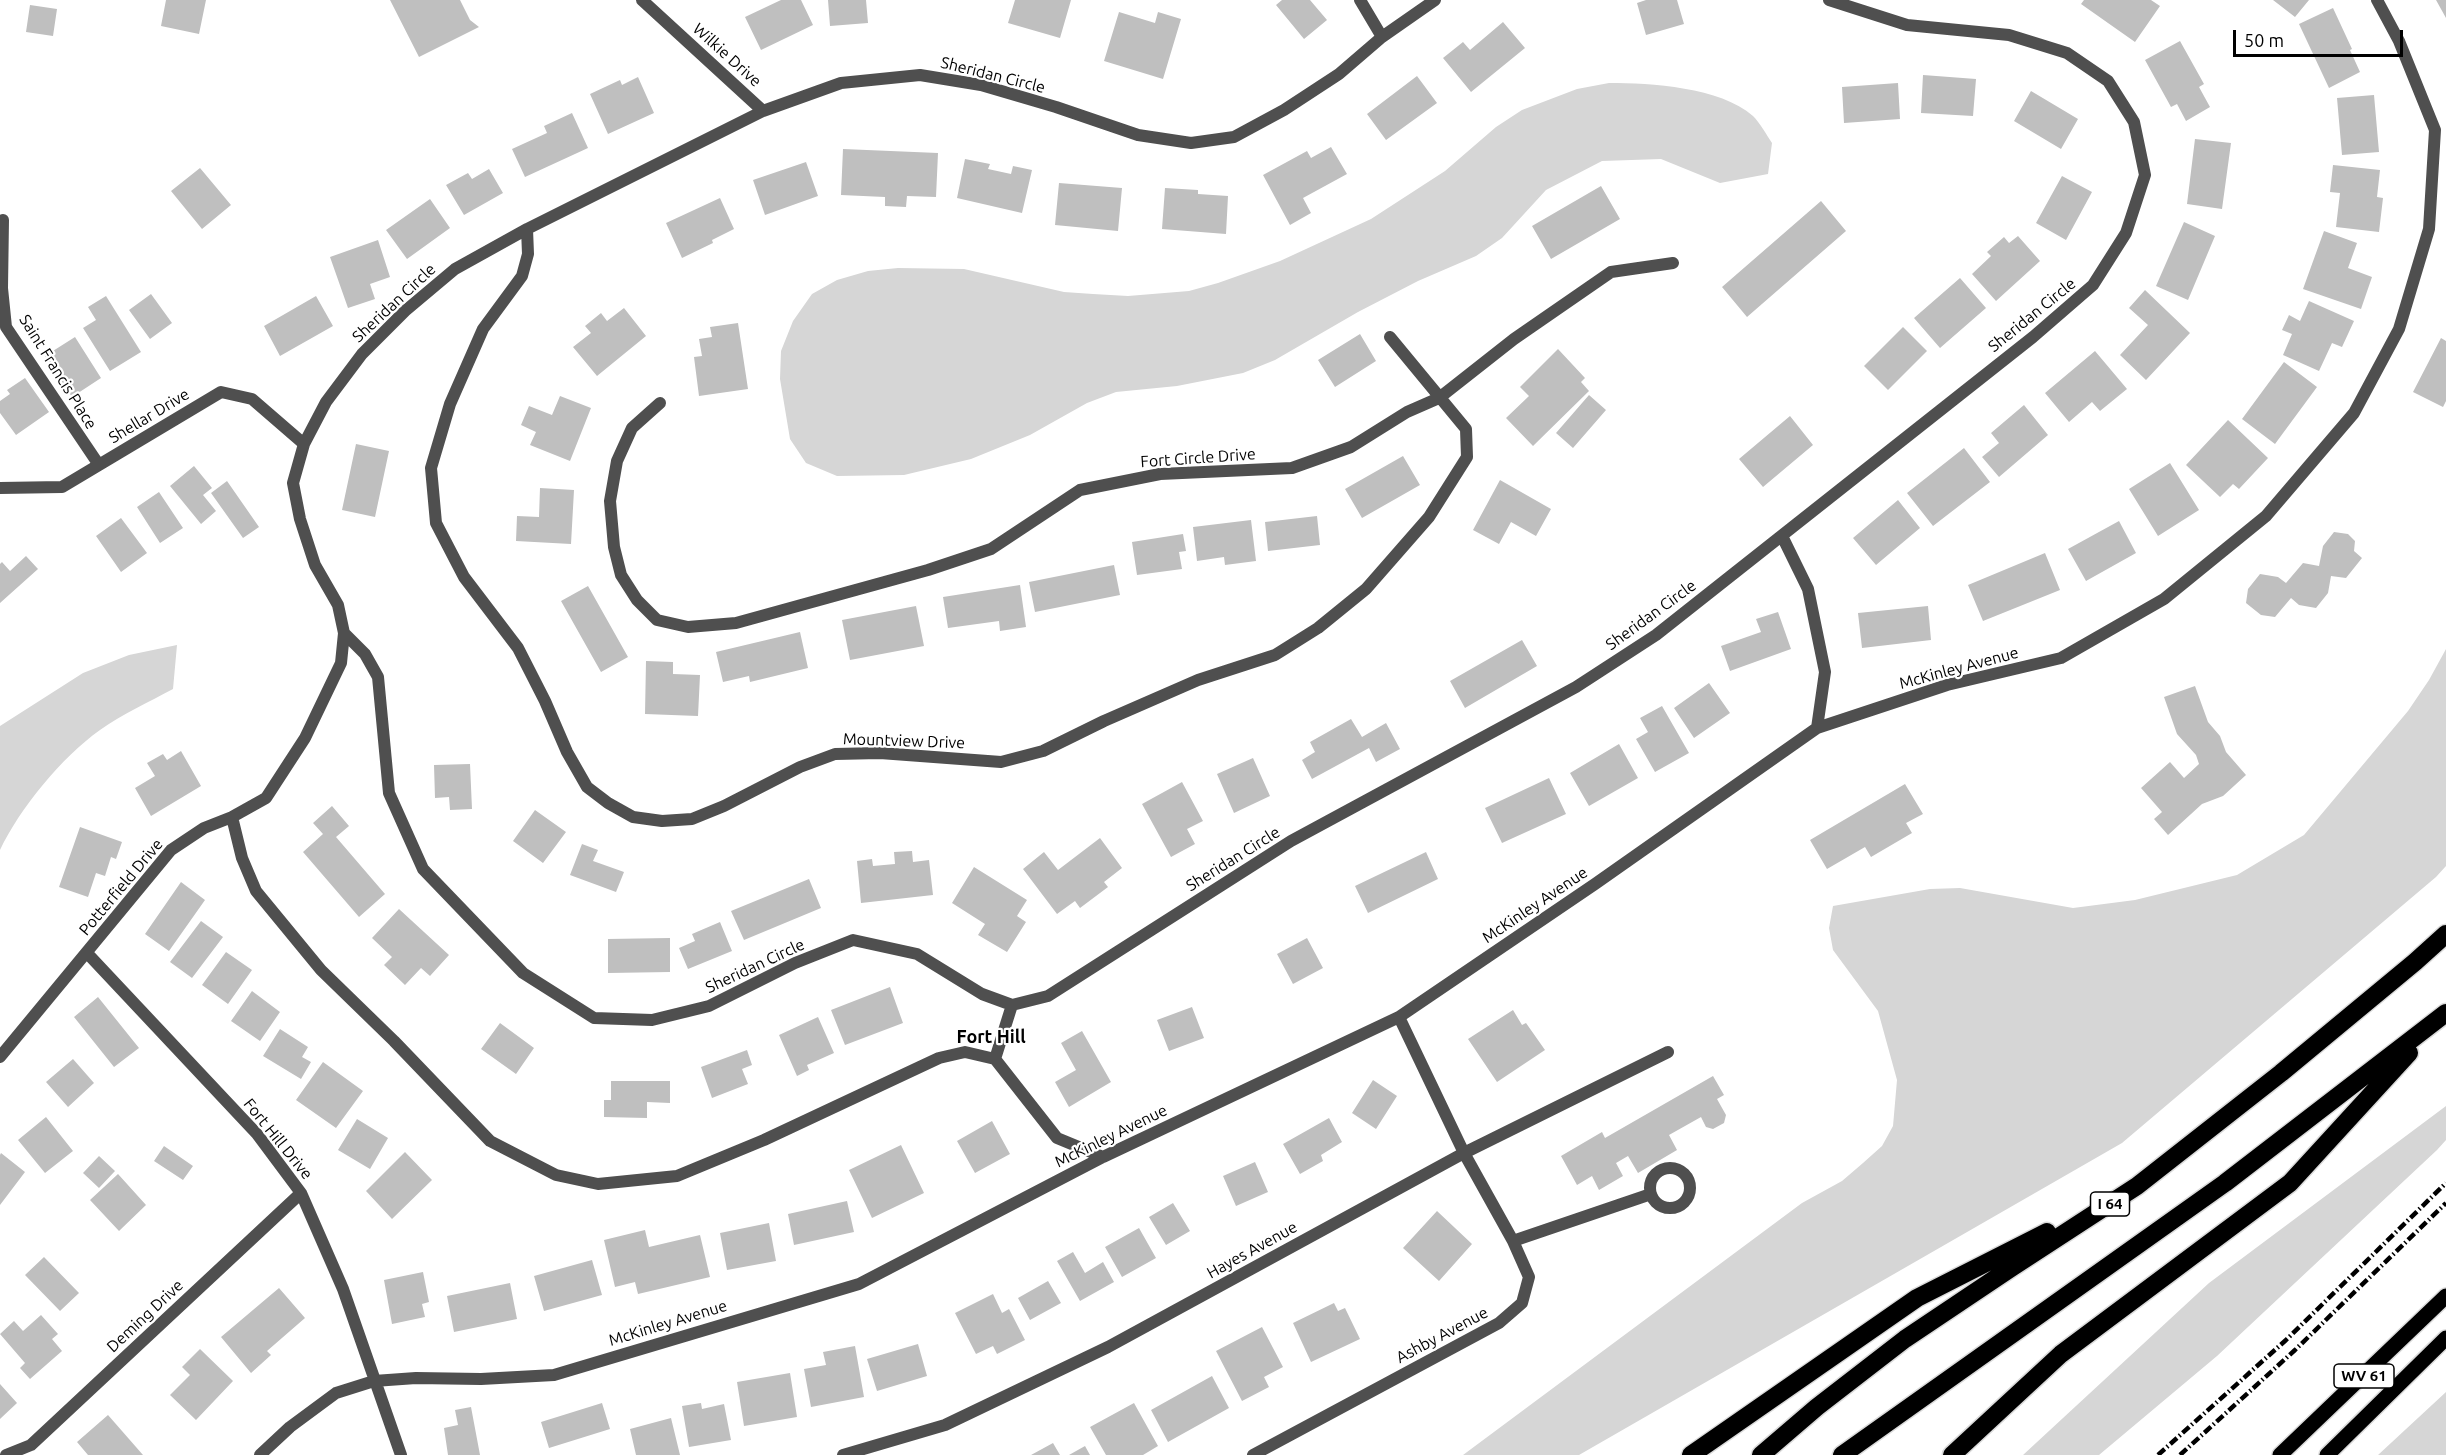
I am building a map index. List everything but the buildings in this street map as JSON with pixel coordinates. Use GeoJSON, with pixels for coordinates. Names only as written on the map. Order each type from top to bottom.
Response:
{"type":"FeatureCollection","features":[{"type":"Feature","properties":{"kind":"highway","name":"I 64"},"geometry":{"type":"LineString","coordinates":[[1761,1455],[1817,1407],[1905,1340],[2138,1186],[2281,1073],[2446,934]]}},
{"type":"Feature","properties":{"kind":"highway"},"geometry":{"type":"LineString","coordinates":[[1842,1455],[2225,1183],[2444,1015]]}},
{"type":"Feature","properties":{"kind":"highway"},"geometry":{"type":"LineString","coordinates":[[1952,1455],[2061,1354],[2290,1183],[2444,1015]]}},
{"type":"Feature","properties":{"kind":"highway"},"geometry":{"type":"LineString","coordinates":[[1691,1455],[1917,1298],[2138,1186]]}},
{"type":"Feature","properties":{"kind":"main road","name":"WV 61"},"geometry":{"type":"LineString","coordinates":[[2280,1455],[2446,1296]]}},
{"type":"Feature","properties":{"kind":"main road","name":"WV 61"},"geometry":{"type":"LineString","coordinates":[[2327,1455],[2446,1338]]}},
{"type":"Feature","properties":{"kind":"street","name":"Wilkie Drive"},"geometry":{"type":"LineString","coordinates":[[642,0],[763,111]]}},
{"type":"Feature","properties":{"kind":"street"},"geometry":{"type":"LineString","coordinates":[[1360,0],[1382,38]]}},
{"type":"Feature","properties":{"kind":"street","name":"Sheridan Circle"},"geometry":{"type":"LineString","coordinates":[[1435,0],[1382,38],[1339,74],[1284,110],[1234,137],[1191,143],[1138,135],[1056,107],[981,86],[920,75],[841,83],[763,111],[527,229],[455,269],[405,310],[362,354],[326,402],[304,444],[293,483],[300,519],[315,565],[338,605],[344,633],[365,654],[378,676],[389,793],[423,869],[523,972],[594,1018],[652,1020],[709,1006],[795,963],[853,940],[917,954],[982,994],[1012,1005],[1048,996],[1291,841],[1576,687],[1656,635],[2024,344],[2093,285],[2126,233],[2145,175],[2134,122],[2108,81],[2067,53],[2009,35],[1907,24],[1829,0]]}},
{"type":"Feature","properties":{"kind":"street","name":"McKinley Avenue"},"geometry":{"type":"LineString","coordinates":[[260,1455],[290,1427],[336,1393],[374,1381],[554,1375],[859,1284],[1103,1157],[1399,1017],[1595,884],[1816,728],[1947,685],[2061,658],[2164,599],[2266,516],[2354,413],[2399,329],[2429,229],[2441,132],[2399,41],[2377,0]]}},
{"type":"Feature","properties":{"kind":"street","name":"Saint Francis Place"},"geometry":{"type":"LineString","coordinates":[[3,220],[2,288],[6,327],[99,465]]}},
{"type":"Feature","properties":{"kind":"street","name":"Mountview Drive"},"geometry":{"type":"LineString","coordinates":[[527,229],[528,254],[522,276],[483,329],[450,404],[431,468],[436,523],[464,576],[518,648],[545,701],[567,752],[587,788],[633,817],[662,821],[692,819],[724,806],[800,767],[835,754],[880,753],[1001,762],[1043,751],[1104,721],[1198,680],[1275,655],[1318,628],[1366,589],[1429,517],[1467,457],[1466,429],[1390,337]]}},
{"type":"Feature","properties":{"kind":"street","name":"Fort Circle Drive"},"geometry":{"type":"LineString","coordinates":[[660,403],[632,428],[617,461],[610,501],[614,547],[621,575],[637,600],[657,620],[688,627],[736,623],[928,570],[991,549],[1080,490],[1160,474],[1292,468],[1351,447],[1407,412],[1439,398],[1514,339],[1611,272],[1673,263]]}},
{"type":"Feature","properties":{"kind":"street","name":"Shellar Drive"},"geometry":{"type":"LineString","coordinates":[[0,488],[62,487],[221,392],[252,399],[304,444]]}},
{"type":"Feature","properties":{"kind":"street"},"geometry":{"type":"LineString","coordinates":[[1782,536],[1808,588],[1825,672],[1816,728]]}},
{"type":"Feature","properties":{"kind":"street","name":"Potterfield Drive"},"geometry":{"type":"LineString","coordinates":[[0,1057],[171,850],[204,828],[232,817],[266,798],[305,738],[341,663],[344,633]]}},
{"type":"Feature","properties":{"kind":"street"},"geometry":{"type":"LineString","coordinates":[[232,817],[242,858],[256,891],[321,970],[394,1041],[490,1141],[556,1175],[598,1184],[677,1176],[764,1140],[939,1058],[965,1052],[995,1059],[1057,1138],[1103,1157]]}},
{"type":"Feature","properties":{"kind":"street","name":"Fort Hill Drive"},"geometry":{"type":"LineString","coordinates":[[87,952],[257,1134],[301,1193],[343,1289],[400,1455]]}},
{"type":"Feature","properties":{"kind":"street"},"geometry":{"type":"LineString","coordinates":[[995,1059],[1012,1005]]}},
{"type":"Feature","properties":{"kind":"street","name":"Ashby Avenue"},"geometry":{"type":"LineString","coordinates":[[1253,1455],[1499,1323],[1522,1303],[1529,1277],[1513,1241],[1464,1153],[1399,1017]]}},
{"type":"Feature","properties":{"kind":"street","name":"Hayes Avenue"},"geometry":{"type":"LineString","coordinates":[[843,1455],[945,1425],[1108,1347],[1464,1153],[1668,1052]]}},
{"type":"Feature","properties":{"kind":"street","name":"Deming Drive"},"geometry":{"type":"LineString","coordinates":[[6,1455],[31,1445],[301,1193]]}},
{"type":"Feature","properties":{"kind":"street"},"geometry":{"type":"LineString","coordinates":[[1513,1241],[1651,1194]]}},
{"type":"Feature","properties":{"kind":"shaded area"},"geometry":{"type":"Polygon","coordinates":[[[1609,83],[1645,84],[1684,89],[1704,93],[1739,106],[1756,119],[1772,143],[1768,174],[1720,183],[1661,159],[1602,161],[1546,190],[1502,238],[1476,256],[1418,281],[1358,312],[1275,360],[1243,373],[1177,386],[1116,392],[1087,403],[1030,435],[971,459],[904,475],[837,476],[806,463],[790,439],[780,379],[781,351],[793,321],[812,294],[837,280],[868,271],[898,268],[964,269],[1064,292],[1128,296],[1189,291],[1280,261],[1371,219],[1445,171],[1496,127],[1522,110],[1577,89],[1609,83]]]}},
{"type":"Feature","properties":{"kind":"shaded area"},"geometry":{"type":"Polygon","coordinates":[[[177,645],[173,689],[108,724],[71,754],[30,801],[0,850],[0,726],[83,673],[129,655],[177,645]]]}},
{"type":"Feature","properties":{"kind":"shaded area"},"geometry":{"type":"Polygon","coordinates":[[[2446,649],[2446,866],[2436,877],[2122,1143],[1579,1455],[1463,1455],[1802,1203],[1842,1181],[1882,1146],[1893,1126],[1897,1080],[1878,1011],[1833,950],[1829,928],[1833,906],[1930,889],[1960,888],[2073,908],[2135,900],[2237,875],[2304,835],[2408,711],[2446,649]]]}},
{"type":"Feature","properties":{"kind":"shaded area"},"geometry":{"type":"Polygon","coordinates":[[[2446,1106],[2446,1140],[2437,1150],[2217,1356],[2099,1455],[2023,1455],[2209,1283],[2446,1106]]]}},
{"type":"Feature","properties":{"kind":"shaded area"},"geometry":{"type":"Polygon","coordinates":[[[2446,1392],[2446,1455],[2378,1455],[2446,1392]]]}},
{"type":"Feature","properties":{"kind":"railway"},"geometry":{"type":"LineString","coordinates":[[2158,1455],[2286,1340],[2446,1183]]}},
{"type":"Feature","properties":{"kind":"railway"},"geometry":{"type":"LineString","coordinates":[[2180,1455],[2295,1350],[2446,1203]]}},
{"type":"Feature","properties":{"kind":"district","name":"Fort Hill"},"geometry":{"type":"Point","coordinates":[991,1037]}}]}
